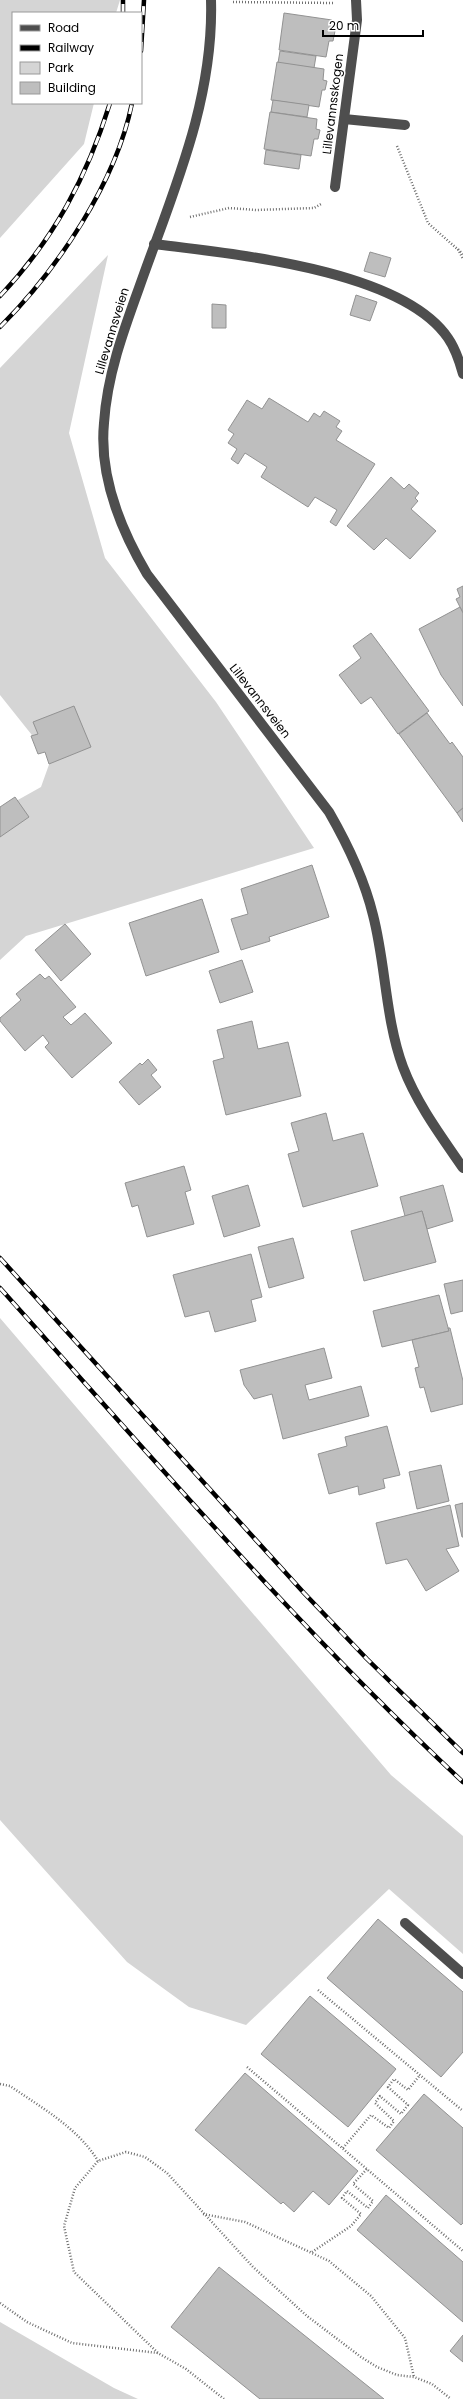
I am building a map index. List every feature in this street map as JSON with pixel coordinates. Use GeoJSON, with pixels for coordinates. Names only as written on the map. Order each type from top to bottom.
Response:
{"type":"FeatureCollection","features":[{"type":"Feature","properties":{"kind":"street","name":"Lillevannsveien"},"geometry":{"type":"LineString","coordinates":[[211,1],[208,68],[193,137],[121,338],[109,385],[104,423],[104,453],[120,519],[132,549],[148,574],[329,812],[348,846],[373,916],[392,1030],[403,1067],[423,1108],[463,1168]]}},
{"type":"Feature","properties":{"kind":"street","name":"Lillevannsskogen"},"geometry":{"type":"LineString","coordinates":[[335,187],[357,20],[356,2]]}},
{"type":"Feature","properties":{"kind":"street"},"geometry":{"type":"LineString","coordinates":[[344,119],[400,125]]}},
{"type":"Feature","properties":{"kind":"street"},"geometry":{"type":"LineString","coordinates":[[154,244],[280,261],[338,275],[385,293],[410,304],[448,338],[463,374]]}},
{"type":"Feature","properties":{"kind":"street"},"geometry":{"type":"LineString","coordinates":[[405,1923],[463,1974]]}},
{"type":"Feature","properties":{"kind":"path"},"geometry":{"type":"LineString","coordinates":[[211,1],[356,2]]}},
{"type":"Feature","properties":{"kind":"path"},"geometry":{"type":"LineString","coordinates":[[400,125],[396,143],[428,222],[463,254]]}},
{"type":"Feature","properties":{"kind":"path"},"geometry":{"type":"LineString","coordinates":[[190,217],[229,208],[256,210],[314,208],[324,203],[335,187]]}},
{"type":"Feature","properties":{"kind":"path"},"geometry":{"type":"LineString","coordinates":[[456,247],[463,259]]}},
{"type":"Feature","properties":{"kind":"path"},"geometry":{"type":"LineString","coordinates":[[318,1990],[463,2111]]}},
{"type":"Feature","properties":{"kind":"path"},"geometry":{"type":"LineString","coordinates":[[247,2067],[463,2251]]}},
{"type":"Feature","properties":{"kind":"path"},"geometry":{"type":"LineString","coordinates":[[343,2148],[372,2115],[389,2128],[394,2121],[375,2103],[380,2096],[401,2114],[408,2105],[388,2087],[394,2079],[408,2090],[420,2075]]}},
{"type":"Feature","properties":{"kind":"path"},"geometry":{"type":"LineString","coordinates":[[0,2084],[10,2086],[68,2126],[88,2144],[98,2161]]}},
{"type":"Feature","properties":{"kind":"path"},"geometry":{"type":"LineString","coordinates":[[224,2399],[186,2369],[158,2353],[74,2272],[64,2226],[75,2188],[98,2161],[126,2152],[145,2157],[167,2173],[253,2267],[307,2316],[355,2353],[377,2367],[390,2373],[414,2376],[432,2384],[451,2399]]}},
{"type":"Feature","properties":{"kind":"path"},"geometry":{"type":"LineString","coordinates":[[312,2252],[351,2226],[361,2214],[342,2198],[348,2191],[368,2208],[373,2201],[353,2184],[367,2169]]}},
{"type":"Feature","properties":{"kind":"path"},"geometry":{"type":"LineString","coordinates":[[203,2214],[245,2222],[329,2261],[371,2296],[405,2338],[414,2376]]}},
{"type":"Feature","properties":{"kind":"path"},"geometry":{"type":"LineString","coordinates":[[0,2302],[27,2322],[72,2343],[158,2353]]}},
{"type":"Feature","properties":{"kind":"green space"},"geometry":{"type":"Polygon","coordinates":[[[0,0],[120,0],[116,12],[12,12],[12,104],[94,104],[84,144],[0,238],[0,0]]]}},
{"type":"Feature","properties":{"kind":"green space"},"geometry":{"type":"Polygon","coordinates":[[[108,255],[69,433],[105,558],[216,702],[314,848],[26,936],[0,960],[0,810],[41,787],[51,759],[0,695],[0,368],[108,255]]]}},
{"type":"Feature","properties":{"kind":"green space"},"geometry":{"type":"Polygon","coordinates":[[[0,1318],[391,1775],[463,1836],[463,1954],[389,1889],[246,2025],[189,2007],[127,1962],[0,1820],[0,1318]]]}},
{"type":"Feature","properties":{"kind":"green space"},"geometry":{"type":"Polygon","coordinates":[[[0,2322],[114,2388],[138,2399],[0,2399],[0,2322]]]}},
{"type":"Feature","properties":{"kind":"building"},"geometry":{"type":"Polygon","coordinates":[[[284,13],[332,20],[331,30],[335,31],[333,41],[329,41],[326,57],[279,50],[284,13]]]}},
{"type":"Feature","properties":{"kind":"building"},"geometry":{"type":"Polygon","coordinates":[[[280,51],[316,56],[314,68],[278,63],[280,51]]]}},
{"type":"Feature","properties":{"kind":"building"},"geometry":{"type":"Polygon","coordinates":[[[277,62],[324,69],[323,80],[327,81],[325,90],[322,90],[319,107],[271,100],[277,62]]]}},
{"type":"Feature","properties":{"kind":"building"},"geometry":{"type":"Polygon","coordinates":[[[273,100],[309,105],[307,117],[271,112],[273,100]]]}},
{"type":"Feature","properties":{"kind":"building"},"geometry":{"type":"Polygon","coordinates":[[[270,112],[317,119],[316,129],[320,130],[318,139],[314,139],[311,156],[264,149],[270,112]]]}},
{"type":"Feature","properties":{"kind":"building"},"geometry":{"type":"Polygon","coordinates":[[[266,150],[301,155],[299,169],[264,164],[266,150]]]}},
{"type":"Feature","properties":{"kind":"building"},"geometry":{"type":"Polygon","coordinates":[[[370,252],[391,258],[385,277],[364,271],[370,252]]]}},
{"type":"Feature","properties":{"kind":"building"},"geometry":{"type":"Polygon","coordinates":[[[356,295],[377,302],[370,321],[350,315],[356,295]]]}},
{"type":"Feature","properties":{"kind":"building"},"geometry":{"type":"Polygon","coordinates":[[[212,304],[226,305],[226,328],[212,328],[212,304]]]}},
{"type":"Feature","properties":{"kind":"building"},"geometry":{"type":"Polygon","coordinates":[[[269,398],[308,422],[314,413],[320,417],[324,411],[340,421],[336,427],[342,431],[336,440],[375,464],[336,526],[330,522],[337,510],[315,497],[308,507],[261,477],[267,467],[245,453],[238,464],[231,459],[237,449],[228,443],[234,434],[228,430],[247,400],[262,409],[269,398]]]}},
{"type":"Feature","properties":{"kind":"building"},"geometry":{"type":"Polygon","coordinates":[[[391,477],[404,489],[409,484],[419,493],[415,498],[418,501],[411,509],[436,531],[410,559],[386,538],[374,550],[347,526],[391,477]]]}},
{"type":"Feature","properties":{"kind":"building"},"geometry":{"type":"Polygon","coordinates":[[[463,586],[463,613],[456,599],[460,597],[457,589],[463,586]]]}},
{"type":"Feature","properties":{"kind":"building"},"geometry":{"type":"Polygon","coordinates":[[[460,607],[463,613],[463,706],[441,675],[419,629],[460,607]]]}},
{"type":"Feature","properties":{"kind":"building"},"geometry":{"type":"Polygon","coordinates":[[[371,633],[429,711],[398,734],[371,697],[361,704],[339,675],[361,658],[353,646],[371,633]]]}},
{"type":"Feature","properties":{"kind":"building"},"geometry":{"type":"Polygon","coordinates":[[[74,706],[91,747],[49,764],[45,752],[38,754],[31,736],[38,734],[33,722],[74,706]]]}},
{"type":"Feature","properties":{"kind":"building"},"geometry":{"type":"Polygon","coordinates":[[[427,713],[450,744],[452,742],[463,757],[463,808],[457,813],[399,734],[427,713]]]}},
{"type":"Feature","properties":{"kind":"building"},"geometry":{"type":"Polygon","coordinates":[[[15,797],[29,817],[0,837],[0,807],[15,797]]]}},
{"type":"Feature","properties":{"kind":"building"},"geometry":{"type":"Polygon","coordinates":[[[463,808],[463,822],[457,813],[463,808]]]}},
{"type":"Feature","properties":{"kind":"building"},"geometry":{"type":"Polygon","coordinates":[[[312,865],[329,917],[269,937],[270,941],[241,950],[231,919],[248,914],[241,889],[312,865]]]}},
{"type":"Feature","properties":{"kind":"building"},"geometry":{"type":"Polygon","coordinates":[[[202,899],[219,952],[146,976],[129,923],[202,899]]]}},
{"type":"Feature","properties":{"kind":"building"},"geometry":{"type":"Polygon","coordinates":[[[65,924],[91,954],[61,981],[35,950],[65,924]]]}},
{"type":"Feature","properties":{"kind":"building"},"geometry":{"type":"Polygon","coordinates":[[[242,960],[253,992],[220,1003],[209,971],[242,960]]]}},
{"type":"Feature","properties":{"kind":"building"},"geometry":{"type":"Polygon","coordinates":[[[40,974],[45,979],[49,976],[76,1007],[63,1017],[71,1025],[85,1013],[112,1043],[72,1078],[45,1047],[49,1043],[43,1035],[25,1051],[0,1021],[0,1018],[21,1000],[16,994],[40,974]]]}},
{"type":"Feature","properties":{"kind":"building"},"geometry":{"type":"Polygon","coordinates":[[[252,1021],[258,1049],[288,1042],[301,1096],[226,1115],[213,1061],[224,1058],[217,1030],[252,1021]]]}},
{"type":"Feature","properties":{"kind":"building"},"geometry":{"type":"Polygon","coordinates":[[[148,1059],[157,1070],[151,1075],[161,1087],[139,1105],[119,1082],[140,1063],[142,1065],[148,1059]]]}},
{"type":"Feature","properties":{"kind":"building"},"geometry":{"type":"Polygon","coordinates":[[[326,1113],[333,1141],[363,1133],[378,1186],[303,1207],[288,1154],[299,1151],[291,1123],[326,1113]]]}},
{"type":"Feature","properties":{"kind":"building"},"geometry":{"type":"Polygon","coordinates":[[[184,1166],[191,1190],[185,1192],[194,1224],[147,1237],[138,1205],[132,1207],[125,1183],[184,1166]]]}},
{"type":"Feature","properties":{"kind":"building"},"geometry":{"type":"Polygon","coordinates":[[[248,1185],[260,1226],[224,1237],[212,1196],[248,1185]]]}},
{"type":"Feature","properties":{"kind":"building"},"geometry":{"type":"Polygon","coordinates":[[[443,1185],[453,1221],[427,1229],[422,1211],[405,1216],[400,1197],[443,1185]]]}},
{"type":"Feature","properties":{"kind":"building"},"geometry":{"type":"Polygon","coordinates":[[[422,1211],[436,1262],[364,1281],[351,1231],[422,1211]]]}},
{"type":"Feature","properties":{"kind":"building"},"geometry":{"type":"Polygon","coordinates":[[[293,1238],[304,1278],[269,1288],[258,1247],[293,1238]]]}},
{"type":"Feature","properties":{"kind":"building"},"geometry":{"type":"Polygon","coordinates":[[[251,1254],[262,1297],[251,1300],[256,1321],[215,1332],[209,1311],[185,1317],[173,1275],[251,1254]]]}},
{"type":"Feature","properties":{"kind":"building"},"geometry":{"type":"Polygon","coordinates":[[[463,1280],[463,1311],[451,1314],[444,1284],[463,1280]]]}},
{"type":"Feature","properties":{"kind":"building"},"geometry":{"type":"Polygon","coordinates":[[[439,1295],[449,1331],[382,1347],[373,1311],[439,1295]]]}},
{"type":"Feature","properties":{"kind":"building"},"geometry":{"type":"Polygon","coordinates":[[[448,1328],[450,1328],[463,1381],[463,1404],[431,1412],[424,1387],[420,1388],[415,1368],[419,1367],[412,1340],[449,1331],[448,1328]]]}},
{"type":"Feature","properties":{"kind":"building"},"geometry":{"type":"Polygon","coordinates":[[[324,1348],[332,1378],[305,1385],[309,1400],[361,1386],[369,1416],[283,1439],[272,1394],[254,1399],[244,1385],[240,1370],[324,1348]]]}},
{"type":"Feature","properties":{"kind":"building"},"geometry":{"type":"Polygon","coordinates":[[[387,1426],[400,1475],[383,1479],[385,1488],[359,1495],[358,1486],[329,1494],[318,1454],[347,1446],[345,1437],[387,1426]]]}},
{"type":"Feature","properties":{"kind":"building"},"geometry":{"type":"Polygon","coordinates":[[[441,1465],[449,1501],[417,1509],[409,1472],[441,1465]]]}},
{"type":"Feature","properties":{"kind":"building"},"geometry":{"type":"Polygon","coordinates":[[[463,1503],[463,1537],[462,1537],[455,1505],[463,1503]]]}},
{"type":"Feature","properties":{"kind":"building"},"geometry":{"type":"Polygon","coordinates":[[[450,1505],[459,1546],[446,1549],[459,1571],[426,1591],[407,1559],[386,1564],[376,1523],[450,1505]]]}},
{"type":"Feature","properties":{"kind":"building"},"geometry":{"type":"Polygon","coordinates":[[[378,1919],[463,1992],[463,2052],[441,2077],[327,1978],[378,1919]]]}},
{"type":"Feature","properties":{"kind":"building"},"geometry":{"type":"Polygon","coordinates":[[[310,1996],[396,2069],[348,2127],[261,2054],[310,1996]]]}},
{"type":"Feature","properties":{"kind":"building"},"geometry":{"type":"Polygon","coordinates":[[[245,2073],[358,2171],[329,2205],[313,2191],[294,2212],[283,2202],[281,2204],[195,2130],[245,2073]]]}},
{"type":"Feature","properties":{"kind":"building"},"geometry":{"type":"Polygon","coordinates":[[[424,2094],[463,2128],[463,2223],[461,2225],[376,2150],[424,2094]]]}},
{"type":"Feature","properties":{"kind":"building"},"geometry":{"type":"Polygon","coordinates":[[[386,2195],[463,2262],[463,2322],[357,2230],[386,2195]]]}},
{"type":"Feature","properties":{"kind":"building"},"geometry":{"type":"Polygon","coordinates":[[[219,2267],[384,2399],[260,2399],[171,2327],[219,2267]]]}},
{"type":"Feature","properties":{"kind":"building"},"geometry":{"type":"Polygon","coordinates":[[[463,2335],[463,2362],[450,2351],[463,2335]]]}},
{"type":"Feature","properties":{"kind":"railway"},"geometry":{"type":"LineString","coordinates":[[123,0],[123,12]]}},
{"type":"Feature","properties":{"kind":"railway"},"geometry":{"type":"LineString","coordinates":[[142,34],[144,0]]}},
{"type":"Feature","properties":{"kind":"railway"},"geometry":{"type":"LineString","coordinates":[[0,296],[37,252],[67,206],[91,156],[110,104]]}},
{"type":"Feature","properties":{"kind":"railway"},"geometry":{"type":"LineString","coordinates":[[0,327],[42,279],[63,252],[81,224],[113,164],[124,133],[132,104]]}},
{"type":"Feature","properties":{"kind":"railway"},"geometry":{"type":"LineString","coordinates":[[0,1258],[304,1593],[367,1659],[463,1753]]}},
{"type":"Feature","properties":{"kind":"railway"},"geometry":{"type":"LineString","coordinates":[[0,1288],[169,1478],[284,1602],[342,1663],[463,1782]]}}]}
